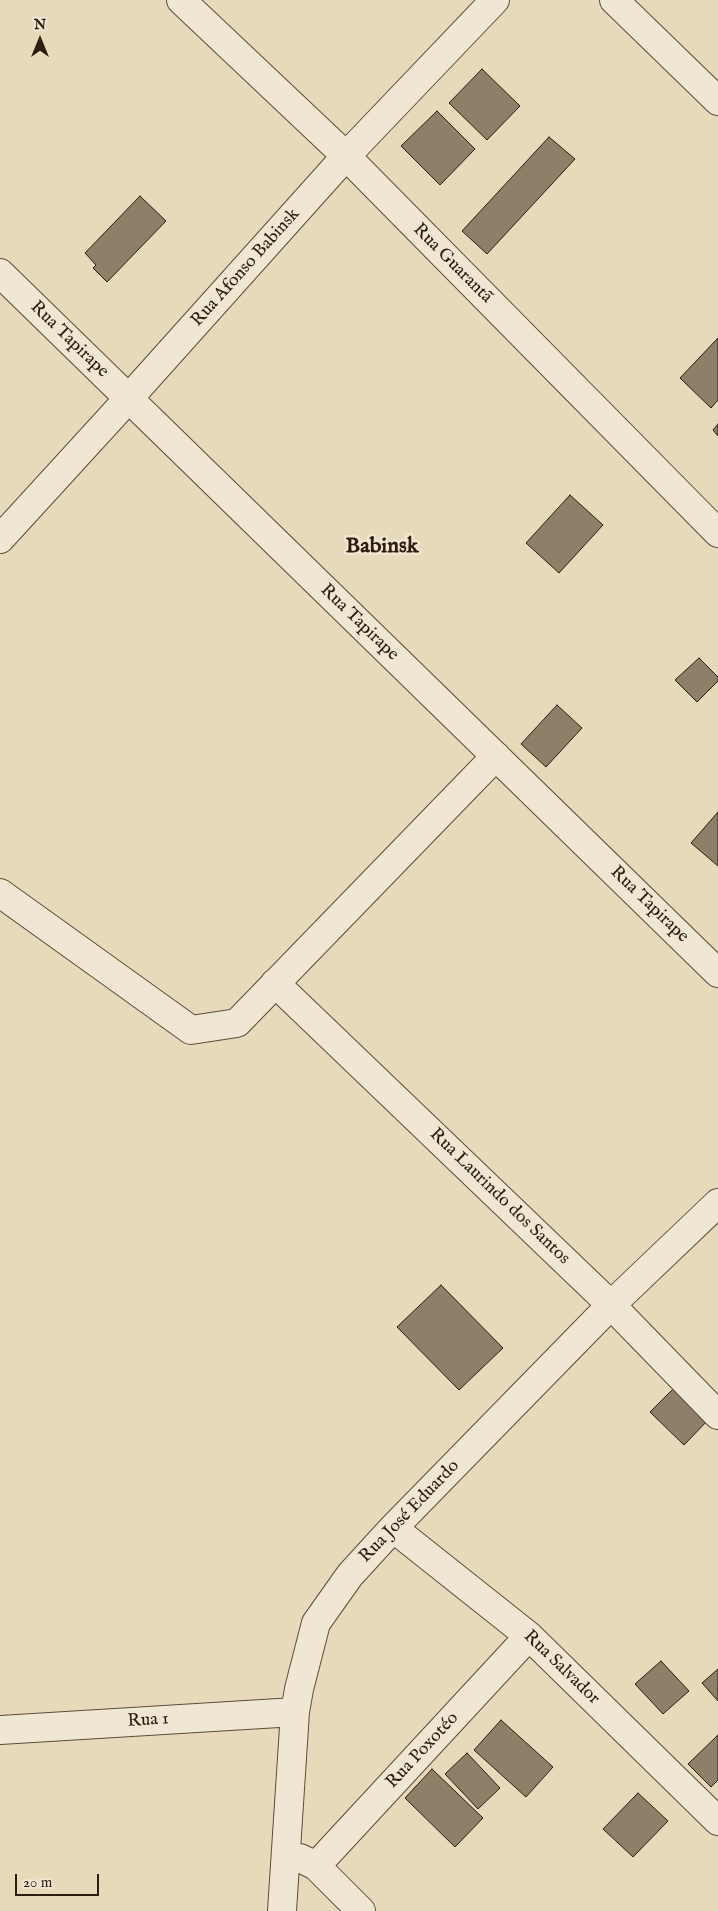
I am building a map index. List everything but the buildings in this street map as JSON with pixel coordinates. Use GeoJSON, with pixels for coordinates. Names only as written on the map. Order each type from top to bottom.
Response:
{"type":"FeatureCollection","features":[{"type":"Feature","properties":{"kind":"street","name":"Rua Guarantã"},"geometry":{"type":"LineString","coordinates":[[181,0],[346,156],[718,533]]}},
{"type":"Feature","properties":{"kind":"street","name":"Rua Afonso Babinsk"},"geometry":{"type":"LineString","coordinates":[[0,539],[130,398],[346,156],[495,0]]}},
{"type":"Feature","properties":{"kind":"street"},"geometry":{"type":"LineString","coordinates":[[614,0],[718,101]]}},
{"type":"Feature","properties":{"kind":"street","name":"Rua Tapirape"},"geometry":{"type":"LineString","coordinates":[[0,273],[718,973]]}},
{"type":"Feature","properties":{"kind":"street"},"geometry":{"type":"LineString","coordinates":[[0,893],[191,1030],[237,1023],[496,756]]}},
{"type":"Feature","properties":{"kind":"street","name":"Rua Laurindo dos Santos"},"geometry":{"type":"LineString","coordinates":[[275,983],[611,1305],[718,1415]]}},
{"type":"Feature","properties":{"kind":"street","name":"Rua José Eduardo"},"geometry":{"type":"LineString","coordinates":[[282,1911],[295,1712],[299,1688],[316,1623],[350,1575],[393,1528],[611,1305],[718,1204]]}},
{"type":"Feature","properties":{"kind":"street","name":"Rua Salvador"},"geometry":{"type":"LineString","coordinates":[[393,1528],[529,1636],[718,1821]]}},
{"type":"Feature","properties":{"kind":"street","name":"Rua Poxotéo"},"geometry":{"type":"LineString","coordinates":[[316,1866],[529,1636]]}},
{"type":"Feature","properties":{"kind":"street","name":"Rua 1"},"geometry":{"type":"LineString","coordinates":[[0,1730],[295,1712]]}},
{"type":"Feature","properties":{"kind":"street"},"geometry":{"type":"LineString","coordinates":[[285,1850],[316,1866],[361,1911]]}},
{"type":"Feature","properties":{"kind":"district","name":"Babinsk"},"geometry":{"type":"Point","coordinates":[382,547]}}]}
